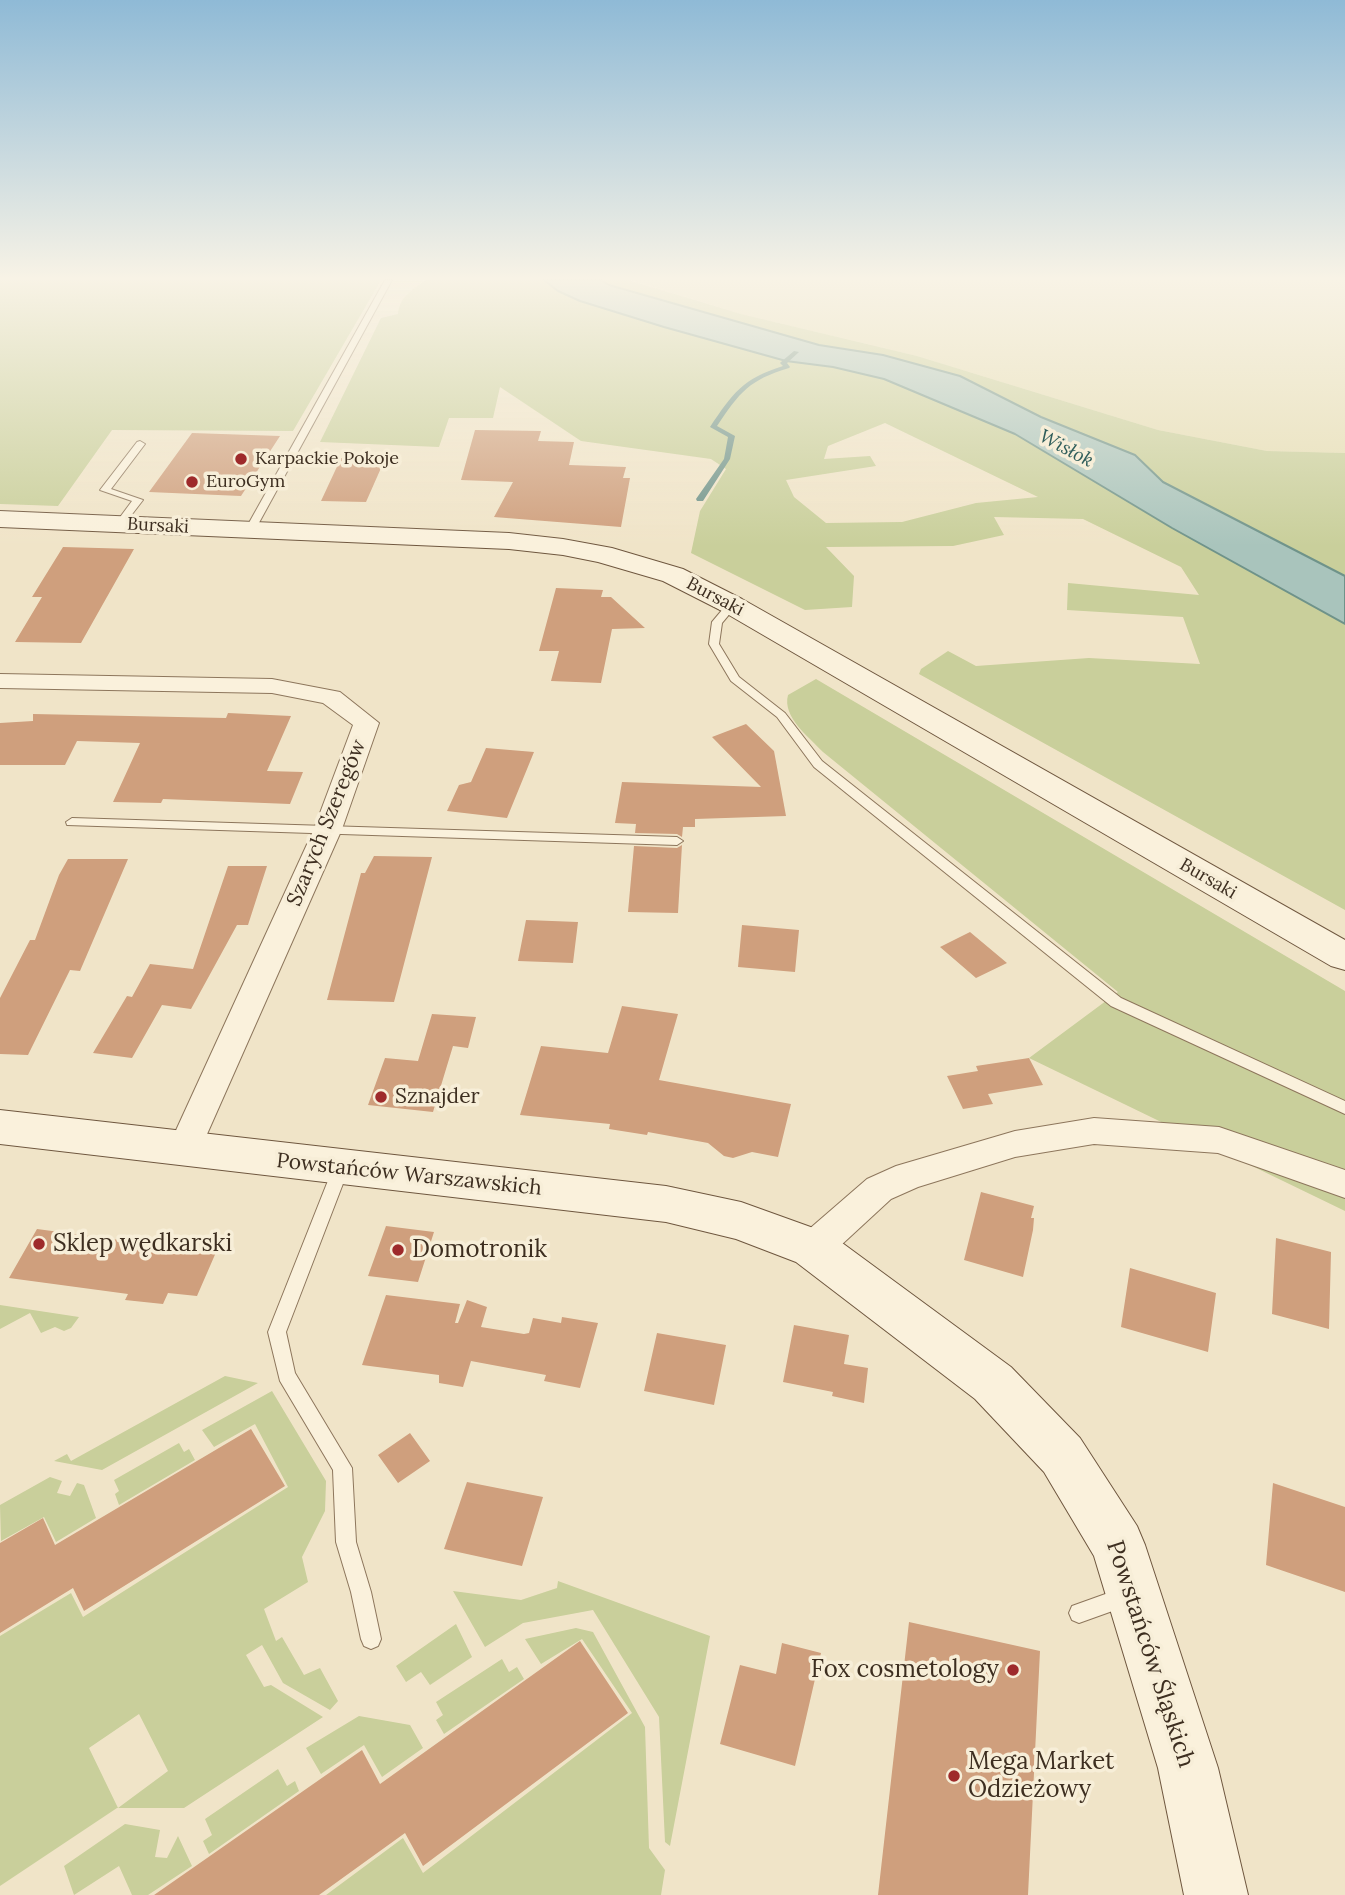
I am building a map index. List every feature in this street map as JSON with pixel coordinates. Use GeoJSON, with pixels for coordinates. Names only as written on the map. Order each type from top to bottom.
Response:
{"type":"FeatureCollection","features":[{"type":"Feature","properties":{"kind":"street","name":"Bursaki"},"geometry":{"type":"LineString","coordinates":[[0,519],[509,541],[603,554],[673,575],[732,606],[1345,957]]}},
{"type":"Feature","properties":{"kind":"street","name":"Szarych Szeregów"},"geometry":{"type":"LineString","coordinates":[[0,681],[272,686],[331,697],[366,723],[328,829],[184,1150]]}},
{"type":"Feature","properties":{"kind":"street","name":"Powstańców Warszawskich"},"geometry":{"type":"LineString","coordinates":[[0,1126],[184,1150],[666,1204],[741,1221],[813,1248]]}},
{"type":"Feature","properties":{"kind":"street"},"geometry":{"type":"LineString","coordinates":[[813,1248],[879,1189],[908,1176],[1015,1144],[1094,1131],[1219,1140],[1345,1184]]}},
{"type":"Feature","properties":{"kind":"street","name":"Powstańców Śląskich"},"geometry":{"type":"LineString","coordinates":[[813,1248],[993,1383],[1062,1455],[1118,1545],[1188,1768],[1216,1895]]}},
{"type":"Feature","properties":{"kind":"lane"},"geometry":{"type":"LineString","coordinates":[[250,530],[340,368]]}},
{"type":"Feature","properties":{"kind":"lane"},"geometry":{"type":"LineString","coordinates":[[120,524],[138,500],[105,490],[141,444]]}},
{"type":"Feature","properties":{"kind":"lane"},"geometry":{"type":"LineString","coordinates":[[732,606],[717,622],[714,644],[735,679],[781,715],[818,764],[1116,1002],[1345,1108]]}},
{"type":"Feature","properties":{"kind":"lane"},"geometry":{"type":"LineString","coordinates":[[72,822],[677,841]]}},
{"type":"Feature","properties":{"kind":"lane"},"geometry":{"type":"LineString","coordinates":[[341,1168],[277,1332],[286,1375],[342,1468],[346,1542],[371,1639]]}},
{"type":"Feature","properties":{"kind":"lane"},"geometry":{"type":"LineString","coordinates":[[1079,1613],[1133,1595]]}},
{"type":"Feature","properties":{"kind":"shaded area"},"geometry":{"type":"Polygon","coordinates":[[[957,368],[1345,368],[1345,453],[1267,451],[1158,430],[957,368]]]}},
{"type":"Feature","properties":{"kind":"green space"},"geometry":{"type":"Polygon","coordinates":[[[0,368],[329,368],[293,431],[112,430],[58,506],[0,504],[0,368]]]}},
{"type":"Feature","properties":{"kind":"green space"},"geometry":{"type":"Polygon","coordinates":[[[356,368],[957,368],[1158,430],[1267,451],[1345,453],[1345,910],[919,674],[921,669],[948,651],[976,666],[1089,658],[1200,664],[1183,617],[1067,610],[1068,583],[1199,595],[1181,567],[1083,519],[994,517],[1004,535],[953,546],[826,547],[854,576],[852,607],[805,610],[691,553],[700,511],[726,469],[711,459],[581,441],[500,387],[493,418],[449,418],[439,447],[320,442],[356,368]],[[885,423],[828,446],[824,459],[870,456],[876,466],[786,480],[794,497],[826,523],[902,522],[976,503],[1038,497],[885,423]]]}},
{"type":"Feature","properties":{"kind":"green space"},"geometry":{"type":"Polygon","coordinates":[[[816,679],[1345,991],[1345,1211],[1029,1058],[1118,992],[823,752],[804,733],[789,711],[788,695],[816,679]]]}},
{"type":"Feature","properties":{"kind":"green space"},"geometry":{"type":"Polygon","coordinates":[[[0,1305],[79,1317],[71,1328],[64,1331],[55,1327],[41,1333],[30,1313],[0,1329],[0,1305]]]}},
{"type":"Feature","properties":{"kind":"green space"},"geometry":{"type":"Polygon","coordinates":[[[225,1376],[258,1383],[102,1470],[54,1461],[67,1454],[71,1461],[225,1376]]]}},
{"type":"Feature","properties":{"kind":"green space"},"geometry":{"type":"Polygon","coordinates":[[[272,1391],[326,1481],[325,1511],[302,1557],[308,1582],[264,1609],[276,1641],[282,1637],[304,1675],[320,1668],[338,1701],[330,1710],[283,1683],[262,1645],[246,1655],[264,1687],[271,1685],[323,1717],[184,1808],[118,1808],[117,1808],[0,1886],[0,1636],[71,1593],[83,1617],[288,1487],[255,1424],[214,1447],[202,1430],[272,1391]],[[139,1714],[89,1748],[118,1808],[168,1771],[139,1714]]]}},
{"type":"Feature","properties":{"kind":"green space"},"geometry":{"type":"Polygon","coordinates":[[[179,1443],[184,1452],[189,1449],[195,1460],[119,1505],[115,1494],[119,1491],[114,1480],[179,1443]]]}},
{"type":"Feature","properties":{"kind":"green space"},"geometry":{"type":"Polygon","coordinates":[[[50,1477],[62,1481],[57,1493],[70,1496],[77,1483],[84,1485],[96,1518],[56,1542],[44,1517],[1,1541],[0,1505],[50,1477]]]}},
{"type":"Feature","properties":{"kind":"green space"},"geometry":{"type":"Polygon","coordinates":[[[558,1581],[710,1636],[670,1846],[665,1842],[659,1717],[593,1610],[523,1623],[485,1647],[453,1591],[521,1600],[557,1588],[558,1581]]]}},
{"type":"Feature","properties":{"kind":"green space"},"geometry":{"type":"Polygon","coordinates":[[[456,1624],[472,1657],[430,1685],[421,1672],[406,1682],[396,1666],[456,1624]]]}},
{"type":"Feature","properties":{"kind":"green space"},"geometry":{"type":"Polygon","coordinates":[[[576,1628],[593,1632],[645,1727],[649,1848],[665,1870],[661,1895],[326,1895],[403,1838],[423,1873],[632,1713],[582,1639],[541,1664],[525,1639],[576,1628]]]}},
{"type":"Feature","properties":{"kind":"green space"},"geometry":{"type":"Polygon","coordinates":[[[502,1659],[509,1672],[517,1667],[524,1679],[444,1734],[436,1720],[443,1715],[436,1702],[502,1659]]]}},
{"type":"Feature","properties":{"kind":"green space"},"geometry":{"type":"Polygon","coordinates":[[[359,1716],[410,1725],[423,1748],[382,1777],[364,1745],[321,1774],[306,1748],[359,1716]]]}},
{"type":"Feature","properties":{"kind":"green space"},"geometry":{"type":"Polygon","coordinates":[[[278,1769],[287,1786],[295,1781],[299,1791],[209,1854],[203,1841],[212,1835],[205,1819],[278,1769]]]}},
{"type":"Feature","properties":{"kind":"green space"},"geometry":{"type":"Polygon","coordinates":[[[125,1824],[160,1830],[155,1857],[167,1858],[178,1836],[192,1866],[148,1895],[132,1895],[119,1866],[74,1895],[64,1866],[125,1824]]]}},
{"type":"Feature","properties":{"kind":"water","name":"Wisłok"},"geometry":{"type":"Polygon","coordinates":[[[839,368],[932,368],[960,376],[1041,417],[1135,455],[1163,482],[1345,576],[1345,624],[1172,528],[1015,434],[884,379],[839,368]]]}},
{"type":"Feature","properties":{"kind":"building"},"geometry":{"type":"Polygon","coordinates":[[[475,430],[541,431],[538,441],[574,442],[569,465],[626,467],[623,478],[630,478],[621,527],[494,517],[513,482],[461,480],[475,430]]]}},
{"type":"Feature","properties":{"kind":"building"},"geometry":{"type":"Polygon","coordinates":[[[192,433],[280,436],[241,496],[149,492],[192,433]]]}},
{"type":"Feature","properties":{"kind":"building"},"geometry":{"type":"Polygon","coordinates":[[[341,458],[385,459],[366,502],[321,501],[341,458]]]}},
{"type":"Feature","properties":{"kind":"building"},"geometry":{"type":"Polygon","coordinates":[[[63,547],[134,549],[81,643],[15,642],[42,597],[32,597],[63,547]]]}},
{"type":"Feature","properties":{"kind":"building"},"geometry":{"type":"Polygon","coordinates":[[[556,588],[603,590],[601,597],[611,597],[645,628],[612,629],[601,683],[551,681],[559,651],[539,651],[556,588]]]}},
{"type":"Feature","properties":{"kind":"building"},"geometry":{"type":"Polygon","coordinates":[[[228,713],[291,716],[267,771],[303,772],[290,804],[163,799],[161,803],[113,802],[140,743],[77,741],[65,765],[0,765],[0,723],[33,721],[33,714],[226,718],[228,713]]]}},
{"type":"Feature","properties":{"kind":"building"},"geometry":{"type":"Polygon","coordinates":[[[746,724],[774,751],[786,816],[695,819],[695,827],[683,827],[682,837],[677,834],[635,833],[636,824],[615,823],[622,782],[761,787],[712,737],[746,724]]]}},
{"type":"Feature","properties":{"kind":"building"},"geometry":{"type":"Polygon","coordinates":[[[486,748],[534,752],[507,818],[447,811],[459,785],[471,782],[486,748]]]}},
{"type":"Feature","properties":{"kind":"building"},"geometry":{"type":"Polygon","coordinates":[[[682,845],[678,913],[628,912],[634,846],[677,848],[682,845]]]}},
{"type":"Feature","properties":{"kind":"building"},"geometry":{"type":"Polygon","coordinates":[[[374,856],[432,857],[394,1002],[327,1000],[361,873],[365,873],[374,856]]]}},
{"type":"Feature","properties":{"kind":"building"},"geometry":{"type":"Polygon","coordinates":[[[68,859],[128,859],[80,971],[70,970],[28,1055],[0,1054],[0,998],[30,940],[35,940],[59,875],[68,859]]]}},
{"type":"Feature","properties":{"kind":"building"},"geometry":{"type":"Polygon","coordinates":[[[228,866],[267,866],[248,925],[237,925],[191,1009],[162,1005],[132,1058],[93,1053],[127,996],[132,997],[150,964],[193,969],[228,866]]]}},
{"type":"Feature","properties":{"kind":"building"},"geometry":{"type":"Polygon","coordinates":[[[526,920],[578,922],[573,963],[518,961],[526,920]]]}},
{"type":"Feature","properties":{"kind":"building"},"geometry":{"type":"Polygon","coordinates":[[[742,925],[799,930],[795,972],[738,967],[742,925]]]}},
{"type":"Feature","properties":{"kind":"building"},"geometry":{"type":"Polygon","coordinates":[[[970,932],[1007,963],[976,978],[940,947],[970,932]]]}},
{"type":"Feature","properties":{"kind":"building"},"geometry":{"type":"Polygon","coordinates":[[[622,1006],[678,1014],[659,1080],[791,1104],[778,1157],[752,1152],[733,1158],[724,1156],[708,1143],[648,1132],[647,1135],[609,1129],[610,1124],[520,1115],[541,1046],[608,1053],[622,1006]]]}},
{"type":"Feature","properties":{"kind":"building"},"geometry":{"type":"Polygon","coordinates":[[[432,1014],[476,1017],[468,1048],[453,1046],[433,1112],[368,1105],[385,1058],[418,1061],[432,1014]]]}},
{"type":"Feature","properties":{"kind":"building"},"geometry":{"type":"Polygon","coordinates":[[[1029,1058],[1043,1085],[988,1094],[993,1104],[963,1109],[947,1076],[978,1071],[976,1066],[1029,1058]]]}},
{"type":"Feature","properties":{"kind":"building"},"geometry":{"type":"Polygon","coordinates":[[[981,1192],[1034,1206],[1031,1218],[1034,1218],[1033,1230],[1023,1277],[964,1260],[981,1192]]]}},
{"type":"Feature","properties":{"kind":"building"},"geometry":{"type":"Polygon","coordinates":[[[386,1226],[434,1232],[418,1282],[368,1276],[386,1226]]]}},
{"type":"Feature","properties":{"kind":"building"},"geometry":{"type":"Polygon","coordinates":[[[37,1229],[217,1250],[197,1296],[168,1293],[163,1304],[125,1300],[128,1294],[9,1278],[37,1229]]]}},
{"type":"Feature","properties":{"kind":"building"},"geometry":{"type":"Polygon","coordinates":[[[1276,1238],[1331,1252],[1329,1329],[1272,1314],[1276,1238]]]}},
{"type":"Feature","properties":{"kind":"building"},"geometry":{"type":"Polygon","coordinates":[[[1130,1268],[1216,1293],[1208,1352],[1121,1327],[1130,1268]]]}},
{"type":"Feature","properties":{"kind":"building"},"geometry":{"type":"Polygon","coordinates":[[[386,1295],[460,1304],[455,1323],[458,1323],[467,1300],[487,1307],[481,1327],[524,1334],[529,1333],[533,1318],[561,1323],[562,1317],[598,1323],[580,1388],[544,1381],[546,1375],[471,1361],[463,1387],[439,1383],[439,1375],[362,1365],[386,1295]]]}},
{"type":"Feature","properties":{"kind":"building"},"geometry":{"type":"Polygon","coordinates":[[[794,1325],[849,1335],[844,1364],[868,1368],[864,1403],[832,1396],[833,1392],[783,1382],[794,1325]]]}},
{"type":"Feature","properties":{"kind":"building"},"geometry":{"type":"Polygon","coordinates":[[[657,1333],[726,1345],[714,1405],[644,1391],[657,1333]]]}},
{"type":"Feature","properties":{"kind":"building"},"geometry":{"type":"Polygon","coordinates":[[[251,1429],[285,1486],[84,1611],[73,1588],[0,1633],[0,1543],[43,1518],[55,1545],[251,1429]]]}},
{"type":"Feature","properties":{"kind":"building"},"geometry":{"type":"Polygon","coordinates":[[[410,1433],[430,1461],[398,1483],[378,1455],[410,1433]]]}},
{"type":"Feature","properties":{"kind":"building"},"geometry":{"type":"Polygon","coordinates":[[[467,1482],[543,1497],[522,1566],[444,1549],[467,1482]]]}},
{"type":"Feature","properties":{"kind":"building"},"geometry":{"type":"Polygon","coordinates":[[[1273,1483],[1345,1507],[1345,1592],[1266,1565],[1273,1483]]]}},
{"type":"Feature","properties":{"kind":"building"},"geometry":{"type":"Polygon","coordinates":[[[909,1622],[1040,1651],[1028,1895],[878,1895],[909,1622]]]}},
{"type":"Feature","properties":{"kind":"building"},"geometry":{"type":"Polygon","coordinates":[[[580,1641],[628,1713],[423,1866],[405,1833],[319,1895],[154,1895],[362,1750],[380,1784],[580,1641]]]}},
{"type":"Feature","properties":{"kind":"building"},"geometry":{"type":"Polygon","coordinates":[[[782,1643],[821,1653],[795,1766],[720,1744],[740,1665],[776,1674],[782,1643]]]}},
{"type":"Feature","properties":{"kind":"waterway"},"geometry":{"type":"LineString","coordinates":[[700,499],[727,459],[732,436],[713,427],[742,388],[760,376],[783,368]]}},
{"type":"Feature","properties":{"kind":"place","name":"Karpackie Pokoje"},"geometry":{"type":"Point","coordinates":[241,459]}},
{"type":"Feature","properties":{"kind":"place","name":"EuroGym"},"geometry":{"type":"Point","coordinates":[192,482]}},
{"type":"Feature","properties":{"kind":"place","name":"Sznajder"},"geometry":{"type":"Point","coordinates":[381,1097]}},
{"type":"Feature","properties":{"kind":"place","name":"Sklep wędkarski"},"geometry":{"type":"Point","coordinates":[39,1244]}},
{"type":"Feature","properties":{"kind":"place","name":"Domotronik"},"geometry":{"type":"Point","coordinates":[398,1250]}},
{"type":"Feature","properties":{"kind":"place","name":"Fox cosmetology"},"geometry":{"type":"Point","coordinates":[1013,1670]}},
{"type":"Feature","properties":{"kind":"place","name":"Mega Market Odzieżowy"},"geometry":{"type":"Point","coordinates":[954,1776]}}]}
